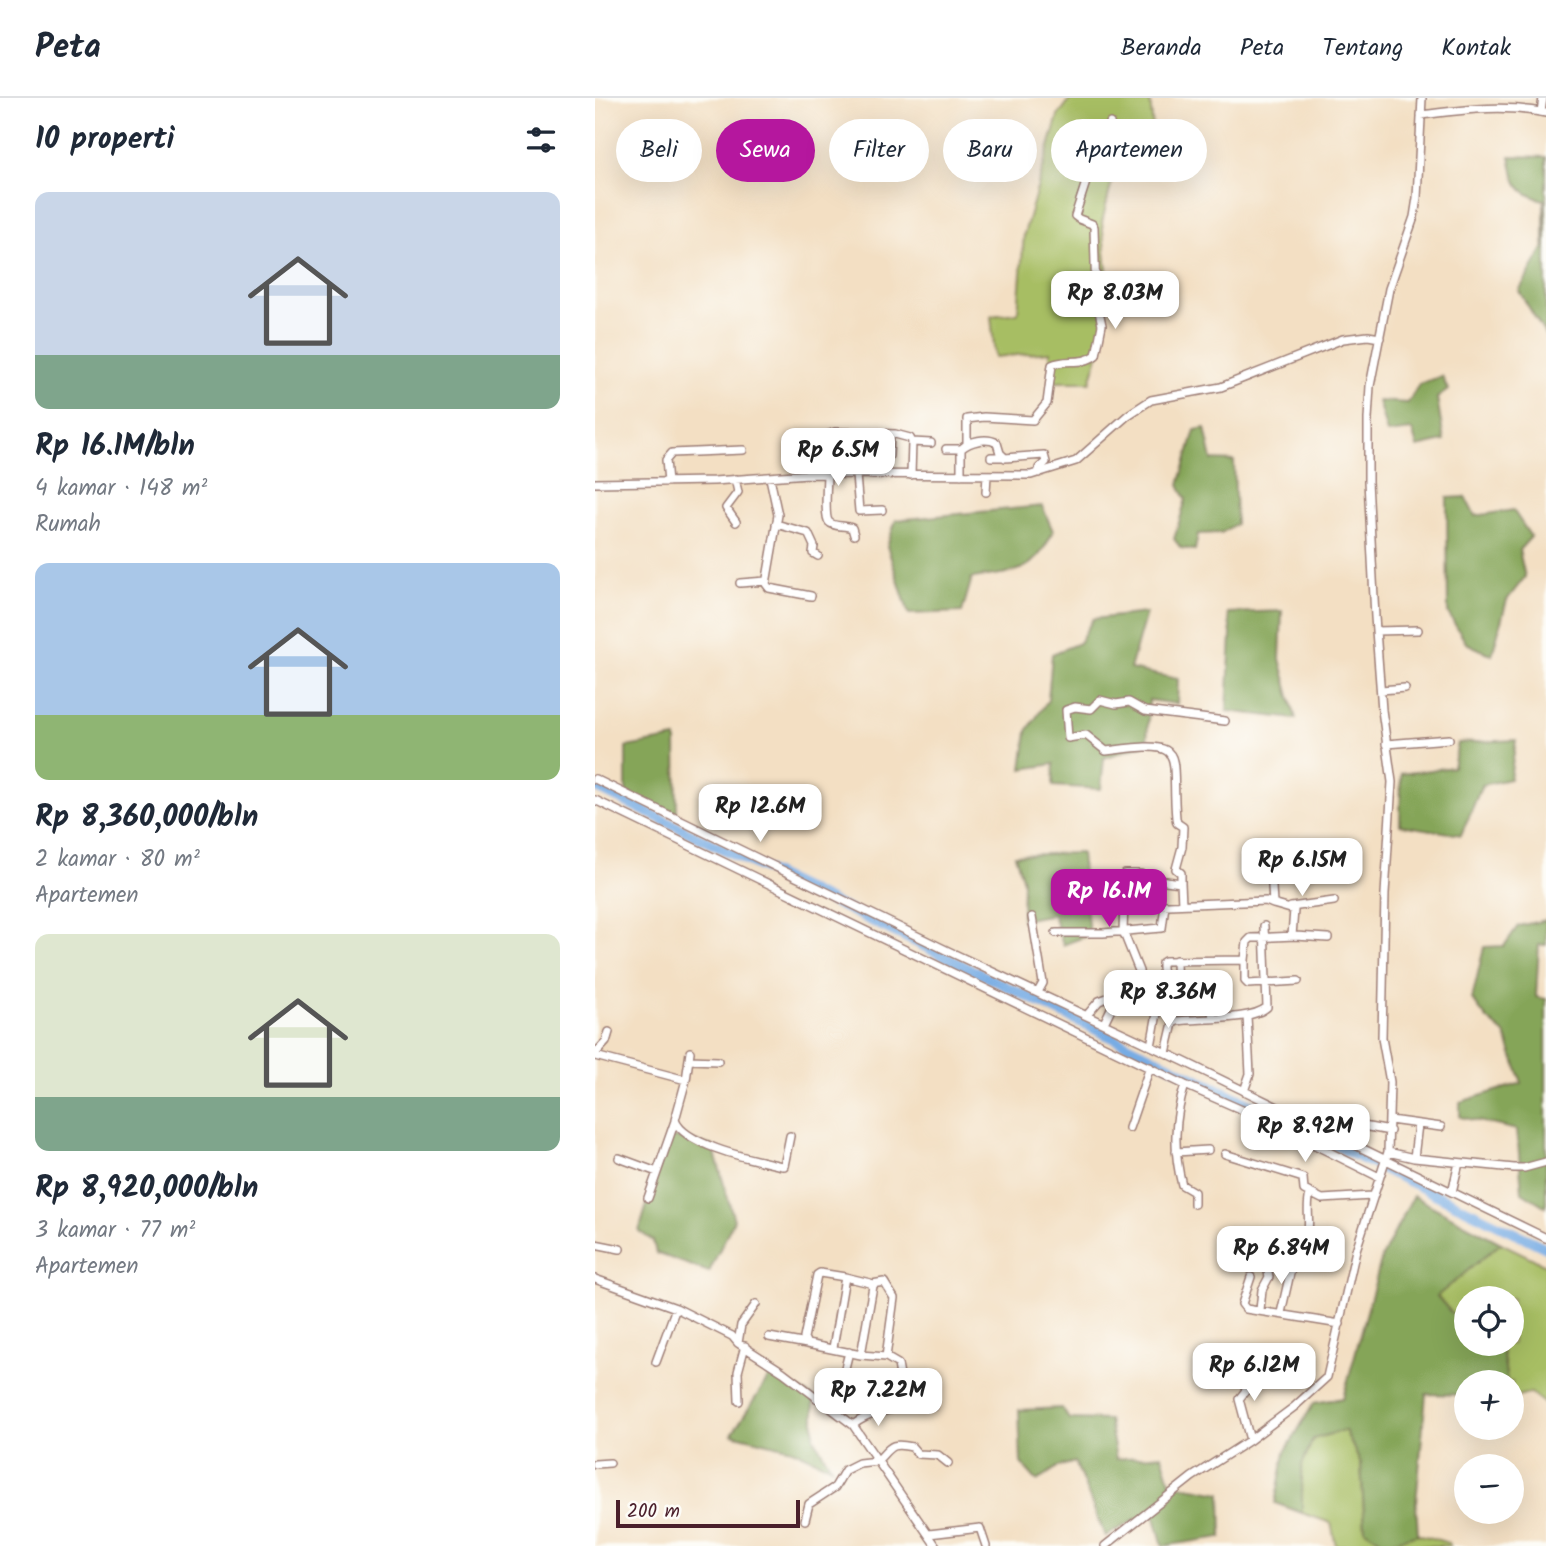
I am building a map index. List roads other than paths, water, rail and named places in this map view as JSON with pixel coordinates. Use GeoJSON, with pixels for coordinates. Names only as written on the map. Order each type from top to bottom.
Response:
{"type":"FeatureCollection","features":[{"type":"Feature","properties":{"kind":"street"},"geometry":{"type":"LineString","coordinates":[[1105,1546],[1192,1477],[1250,1440],[1294,1407],[1327,1377],[1356,1250],[1386,1158],[1390,1131],[1391,1083],[1381,1038],[1385,894],[1392,782],[1376,631],[1368,481],[1368,419],[1370,386],[1393,272],[1414,217],[1422,98]]}},
{"type":"Feature","properties":{"kind":"street"},"geometry":{"type":"LineString","coordinates":[[1421,115],[1499,107],[1544,113],[1542,98]]}},
{"type":"Feature","properties":{"kind":"street"},"geometry":{"type":"LineString","coordinates":[[961,475],[967,419],[984,416],[1033,420],[1047,403],[1052,365],[1058,362],[1082,362],[1096,355],[1101,325],[1095,284],[1094,227],[1075,216],[1087,182]]}},
{"type":"Feature","properties":{"kind":"street"},"geometry":{"type":"LineString","coordinates":[[595,483],[735,480],[808,474],[1021,476],[1039,473],[1076,461],[1128,415],[1151,400],[1221,387],[1343,339],[1368,336],[1380,338]]}},
{"type":"Feature","properties":{"kind":"street"},"geometry":{"type":"LineString","coordinates":[[808,474],[808,463],[813,449],[835,432],[890,434],[910,438],[911,475]]}},
{"type":"Feature","properties":{"kind":"street"},"geometry":{"type":"LineString","coordinates":[[889,456],[890,434]]}},
{"type":"Feature","properties":{"kind":"street"},"geometry":{"type":"LineString","coordinates":[[946,449],[964,447],[982,440],[994,441],[1003,457]]}},
{"type":"Feature","properties":{"kind":"street"},"geometry":{"type":"LineString","coordinates":[[912,442],[931,443]]}},
{"type":"Feature","properties":{"kind":"street"},"geometry":{"type":"LineString","coordinates":[[668,482],[666,460],[672,453],[743,450]]}},
{"type":"Feature","properties":{"kind":"street"},"geometry":{"type":"LineString","coordinates":[[856,453],[867,456],[870,475]]}},
{"type":"Feature","properties":{"kind":"street"},"geometry":{"type":"LineString","coordinates":[[991,457],[1016,459],[1043,455],[1046,462],[1039,468],[1039,473]]}},
{"type":"Feature","properties":{"kind":"street"},"geometry":{"type":"LineString","coordinates":[[827,474],[828,522],[832,525],[848,526],[852,528],[854,535]]}},
{"type":"Feature","properties":{"kind":"street"},"geometry":{"type":"LineString","coordinates":[[856,475],[859,511],[882,510]]}},
{"type":"Feature","properties":{"kind":"street"},"geometry":{"type":"LineString","coordinates":[[986,475],[986,492]]}},
{"type":"Feature","properties":{"kind":"street"},"geometry":{"type":"LineString","coordinates":[[770,478],[778,515],[766,581],[769,588],[811,596]]}},
{"type":"Feature","properties":{"kind":"street"},"geometry":{"type":"LineString","coordinates":[[735,480],[738,492],[726,508],[736,522]]}},
{"type":"Feature","properties":{"kind":"street"},"geometry":{"type":"LineString","coordinates":[[776,524],[808,533],[814,546],[813,552],[818,556]]}},
{"type":"Feature","properties":{"kind":"street"},"geometry":{"type":"LineString","coordinates":[[740,583],[766,581]]}},
{"type":"Feature","properties":{"kind":"street"},"geometry":{"type":"LineString","coordinates":[[1376,631],[1418,630]]}},
{"type":"Feature","properties":{"kind":"street"},"geometry":{"type":"LineString","coordinates":[[1381,690],[1405,688]]}},
{"type":"Feature","properties":{"kind":"street"},"geometry":{"type":"LineString","coordinates":[[1182,904],[1181,873],[1175,869],[1182,847],[1183,827],[1177,823],[1176,818],[1175,768],[1171,753],[1165,748],[1151,747],[1106,751],[1086,735],[1068,738],[1066,710],[1075,707],[1091,709],[1100,701],[1116,704],[1123,701],[1145,711],[1225,721]]}},
{"type":"Feature","properties":{"kind":"street"},"geometry":{"type":"LineString","coordinates":[[1386,744],[1450,739]]}},
{"type":"Feature","properties":{"kind":"street"},"geometry":{"type":"LineString","coordinates":[[595,779],[948,951],[1386,1158],[1546,1238]]}},
{"type":"Feature","properties":{"kind":"street"},"geometry":{"type":"LineString","coordinates":[[595,800],[1379,1175]]}},
{"type":"Feature","properties":{"kind":"street"},"geometry":{"type":"LineString","coordinates":[[1271,869],[1273,904]]}},
{"type":"Feature","properties":{"kind":"street"},"geometry":{"type":"LineString","coordinates":[[1087,1015],[1099,1001],[1140,984],[1139,971],[1123,931],[1126,872],[1141,873],[1143,878],[1181,883]]}},
{"type":"Feature","properties":{"kind":"street"},"geometry":{"type":"LineString","coordinates":[[1124,904],[1266,901],[1291,907],[1334,901]]}},
{"type":"Feature","properties":{"kind":"street"},"geometry":{"type":"LineString","coordinates":[[1056,933],[1162,929],[1165,905]]}},
{"type":"Feature","properties":{"kind":"street"},"geometry":{"type":"LineString","coordinates":[[1291,907],[1294,910],[1292,936]]}},
{"type":"Feature","properties":{"kind":"street"},"geometry":{"type":"LineString","coordinates":[[1032,917],[1043,983],[1038,992]]}},
{"type":"Feature","properties":{"kind":"street"},"geometry":{"type":"LineString","coordinates":[[1166,1053],[1173,1023],[1213,1017],[1247,1016],[1267,1007],[1264,926]]}},
{"type":"Feature","properties":{"kind":"street"},"geometry":{"type":"LineString","coordinates":[[1298,981],[1246,983],[1248,939],[1292,936],[1328,938]]}},
{"type":"Feature","properties":{"kind":"street"},"geometry":{"type":"LineString","coordinates":[[1151,1046],[1158,1008],[1166,1004],[1167,998],[1162,963],[1176,960],[1245,960]]}},
{"type":"Feature","properties":{"kind":"street"},"geometry":{"type":"LineString","coordinates":[[1176,960],[1177,998]]}},
{"type":"Feature","properties":{"kind":"street"},"geometry":{"type":"LineString","coordinates":[[1104,1023],[1118,994]]}},
{"type":"Feature","properties":{"kind":"street"},"geometry":{"type":"LineString","coordinates":[[1167,998],[1182,1001],[1210,999],[1213,1017]]}},
{"type":"Feature","properties":{"kind":"street"},"geometry":{"type":"LineString","coordinates":[[1244,1091],[1250,1074],[1247,1016]]}},
{"type":"Feature","properties":{"kind":"street"},"geometry":{"type":"LineString","coordinates":[[608,1032],[606,1042],[595,1055],[686,1080]]}},
{"type":"Feature","properties":{"kind":"street"},"geometry":{"type":"LineString","coordinates":[[648,1198],[675,1120],[686,1080],[689,1056],[718,1061]]}},
{"type":"Feature","properties":{"kind":"street"},"geometry":{"type":"LineString","coordinates":[[1129,1128],[1150,1067]]}},
{"type":"Feature","properties":{"kind":"street"},"geometry":{"type":"LineString","coordinates":[[1185,1084],[1176,1119],[1176,1152],[1182,1185],[1193,1192],[1194,1204]]}},
{"type":"Feature","properties":{"kind":"street"},"geometry":{"type":"LineString","coordinates":[[1303,1121],[1320,1118],[1390,1131]]}},
{"type":"Feature","properties":{"kind":"street"},"geometry":{"type":"LineString","coordinates":[[675,1120],[682,1133],[720,1150],[782,1166],[785,1163],[790,1136]]}},
{"type":"Feature","properties":{"kind":"street"},"geometry":{"type":"LineString","coordinates":[[1390,1120],[1441,1127]]}},
{"type":"Feature","properties":{"kind":"street"},"geometry":{"type":"LineString","coordinates":[[1414,1158],[1418,1124]]}},
{"type":"Feature","properties":{"kind":"street"},"geometry":{"type":"LineString","coordinates":[[1176,1152],[1208,1150]]}},
{"type":"Feature","properties":{"kind":"street"},"geometry":{"type":"LineString","coordinates":[[1225,1154],[1303,1178],[1304,1190],[1322,1199],[1372,1196]]}},
{"type":"Feature","properties":{"kind":"street"},"geometry":{"type":"LineString","coordinates":[[619,1158],[657,1172]]}},
{"type":"Feature","properties":{"kind":"street"},"geometry":{"type":"LineString","coordinates":[[1386,1158],[1524,1168],[1546,1162]]}},
{"type":"Feature","properties":{"kind":"street"},"geometry":{"type":"LineString","coordinates":[[1452,1192],[1459,1163]]}},
{"type":"Feature","properties":{"kind":"street"},"geometry":{"type":"LineString","coordinates":[[1260,1310],[1262,1290],[1269,1277],[1265,1255],[1308,1231],[1307,1205],[1310,1195]]}},
{"type":"Feature","properties":{"kind":"street"},"geometry":{"type":"LineString","coordinates":[[1281,1313],[1298,1238]]}},
{"type":"Feature","properties":{"kind":"street"},"geometry":{"type":"LineString","coordinates":[[595,1244],[620,1249]]}},
{"type":"Feature","properties":{"kind":"street"},"geometry":{"type":"LineString","coordinates":[[1293,1256],[1330,1259]]}},
{"type":"Feature","properties":{"kind":"street"},"geometry":{"type":"LineString","coordinates":[[807,1343],[804,1338],[817,1275],[820,1273],[845,1277],[872,1284],[884,1282],[894,1298],[886,1357]]}},
{"type":"Feature","properties":{"kind":"street"},"geometry":{"type":"LineString","coordinates":[[833,1348],[845,1277]]}},
{"type":"Feature","properties":{"kind":"street"},"geometry":{"type":"LineString","coordinates":[[1251,1277],[1242,1304],[1246,1309],[1340,1324]]}},
{"type":"Feature","properties":{"kind":"street"},"geometry":{"type":"LineString","coordinates":[[595,1279],[676,1308],[732,1336],[853,1425],[936,1546]]}},
{"type":"Feature","properties":{"kind":"street"},"geometry":{"type":"LineString","coordinates":[[861,1355],[872,1284]]}},
{"type":"Feature","properties":{"kind":"street"},"geometry":{"type":"LineString","coordinates":[[739,1401],[741,1325],[756,1304]]}},
{"type":"Feature","properties":{"kind":"street"},"geometry":{"type":"LineString","coordinates":[[656,1362],[676,1308]]}},
{"type":"Feature","properties":{"kind":"street"},"geometry":{"type":"LineString","coordinates":[[769,1337],[861,1355],[886,1357],[898,1364],[905,1407]]}},
{"type":"Feature","properties":{"kind":"street"},"geometry":{"type":"LineString","coordinates":[[816,1398],[842,1380],[849,1352]]}},
{"type":"Feature","properties":{"kind":"street"},"geometry":{"type":"LineString","coordinates":[[1247,1373],[1247,1389],[1239,1399],[1250,1440]]}},
{"type":"Feature","properties":{"kind":"street"},"geometry":{"type":"LineString","coordinates":[[853,1425],[880,1412],[905,1407],[934,1406]]}},
{"type":"Feature","properties":{"kind":"street"},"geometry":{"type":"LineString","coordinates":[[805,1520],[809,1504],[818,1496],[829,1492],[845,1470],[859,1463],[877,1461],[889,1447],[912,1447],[921,1455],[938,1455],[948,1463]]}},
{"type":"Feature","properties":{"kind":"street"},"geometry":{"type":"LineString","coordinates":[[595,1464],[610,1463]]}},
{"type":"Feature","properties":{"kind":"street"},"geometry":{"type":"LineString","coordinates":[[929,1534],[980,1528],[986,1546]]}},
{"type":"Feature","properties":{"kind":"waterway"},"geometry":{"type":"LineString","coordinates":[[595,787],[1546,1248]]}}]}
